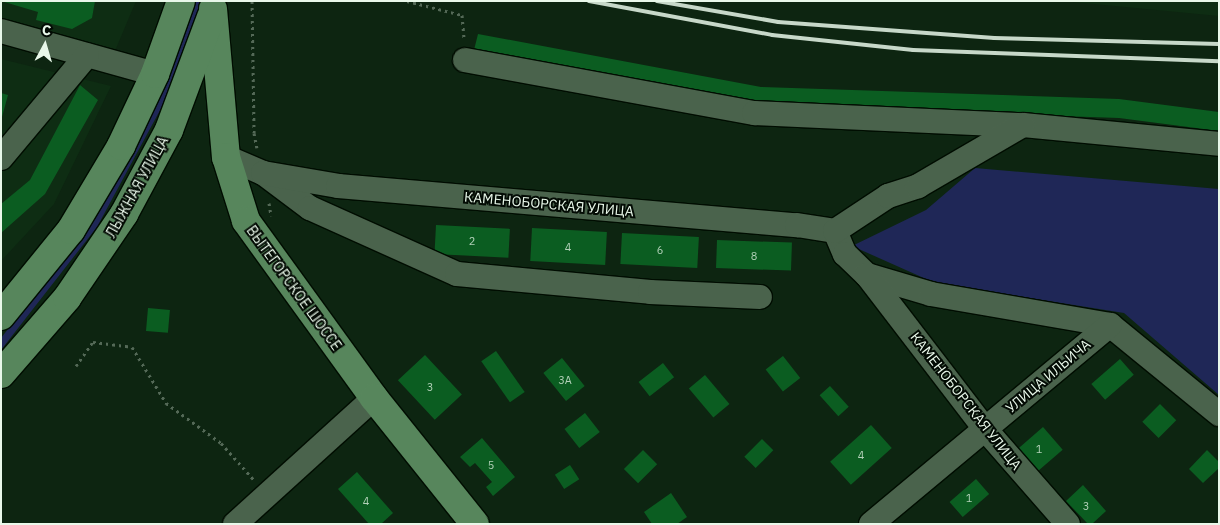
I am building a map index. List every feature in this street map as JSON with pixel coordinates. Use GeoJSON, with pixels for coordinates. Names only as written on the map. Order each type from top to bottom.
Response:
{"type":"FeatureCollection","features":[{"type":"Feature","properties":{"kind":"main road"},"geometry":{"type":"LineString","coordinates":[[1,316],[71,230],[121,146],[156,74],[180,1]]}},
{"type":"Feature","properties":{"kind":"main road","name":"ВЫТЕГОРСКОЕ ШОССЕ"},"geometry":{"type":"LineString","coordinates":[[214,5],[226,157],[246,221],[374,398],[475,524]]}},
{"type":"Feature","properties":{"kind":"main road","name":"ЛЫЖНАЯ УЛИЦА"},"geometry":{"type":"LineString","coordinates":[[1,374],[67,298],[124,214],[168,130],[214,5]]}},
{"type":"Feature","properties":{"kind":"street"},"geometry":{"type":"LineString","coordinates":[[1,31],[156,74]]}},
{"type":"Feature","properties":{"kind":"street"},"geometry":{"type":"LineString","coordinates":[[1,158],[87,55]]}},
{"type":"Feature","properties":{"kind":"street"},"geometry":{"type":"LineString","coordinates":[[465,60],[754,113],[1022,125],[1219,144]]}},
{"type":"Feature","properties":{"kind":"street"},"geometry":{"type":"LineString","coordinates":[[835,231],[888,196],[918,186],[1022,125]]}},
{"type":"Feature","properties":{"kind":"street"},"geometry":{"type":"LineString","coordinates":[[226,157],[263,173],[310,208],[457,274],[650,292],[760,297]]}},
{"type":"Feature","properties":{"kind":"street","name":"КАМЕНОБОРСКАЯ УЛИЦА"},"geometry":{"type":"LineString","coordinates":[[263,173],[338,186],[798,225],[835,231],[845,254],[868,275],[985,429],[1068,524]]}},
{"type":"Feature","properties":{"kind":"street"},"geometry":{"type":"LineString","coordinates":[[868,275],[931,294],[1110,325],[1219,414]]}},
{"type":"Feature","properties":{"kind":"street","name":"УЛИЦА ИЛЬИЧА"},"geometry":{"type":"LineString","coordinates":[[871,524],[1110,325]]}},
{"type":"Feature","properties":{"kind":"street"},"geometry":{"type":"LineString","coordinates":[[235,524],[374,398]]}},
{"type":"Feature","properties":{"kind":"path"},"geometry":{"type":"LineString","coordinates":[[252,1],[254,132],[271,218]]}},
{"type":"Feature","properties":{"kind":"path"},"geometry":{"type":"LineString","coordinates":[[407,1],[462,15],[465,60]]}},
{"type":"Feature","properties":{"kind":"path"},"geometry":{"type":"LineString","coordinates":[[76,366],[93,342],[132,347],[166,403],[221,443],[267,496]]}},
{"type":"Feature","properties":{"kind":"shaded area"},"geometry":{"type":"Polygon","coordinates":[[[1,1],[136,1],[115,51],[1,19],[1,1]]]}},
{"type":"Feature","properties":{"kind":"shaded area"},"geometry":{"type":"Polygon","coordinates":[[[195,1],[202,1],[165,101],[97,227],[1,350],[1,338],[87,229],[160,95],[195,1]]]}},
{"type":"Feature","properties":{"kind":"shaded area"},"geometry":{"type":"Polygon","coordinates":[[[1063,1],[1219,1],[1219,16],[1063,1]]]}},
{"type":"Feature","properties":{"kind":"shaded area"},"geometry":{"type":"Polygon","coordinates":[[[1,59],[111,86],[54,204],[1,261],[1,59]]]}},
{"type":"Feature","properties":{"kind":"shaded area"},"geometry":{"type":"Polygon","coordinates":[[[975,168],[1219,189],[1219,395],[1124,313],[935,283],[852,246],[926,210],[975,168]]]}},
{"type":"Feature","properties":{"kind":"building"},"geometry":{"type":"Polygon","coordinates":[[[1,1],[95,1],[92,18],[72,29],[36,20],[38,12],[1,1]]]}},
{"type":"Feature","properties":{"kind":"building"},"geometry":{"type":"Polygon","coordinates":[[[478,34],[761,87],[1119,99],[1219,112],[1219,131],[1119,118],[758,106],[474,50],[478,34]]]}},
{"type":"Feature","properties":{"kind":"building"},"geometry":{"type":"Polygon","coordinates":[[[80,85],[98,100],[45,194],[1,233],[1,204],[30,180],[80,85]]]}},
{"type":"Feature","properties":{"kind":"building"},"geometry":{"type":"Polygon","coordinates":[[[1,93],[8,95],[2,117],[1,117],[1,93]]]}},
{"type":"Feature","properties":{"kind":"building"},"geometry":{"type":"Polygon","coordinates":[[[436,225],[510,229],[508,258],[434,254],[436,225]]]}},
{"type":"Feature","properties":{"kind":"building"},"geometry":{"type":"Polygon","coordinates":[[[532,228],[607,232],[605,265],[530,261],[532,228]]]}},
{"type":"Feature","properties":{"kind":"building"},"geometry":{"type":"Polygon","coordinates":[[[622,233],[699,237],[697,268],[620,264],[622,233]]]}},
{"type":"Feature","properties":{"kind":"building"},"geometry":{"type":"Polygon","coordinates":[[[717,240],[792,243],[791,271],[716,268],[717,240]]]}},
{"type":"Feature","properties":{"kind":"building"},"geometry":{"type":"Polygon","coordinates":[[[148,308],[170,310],[168,333],[146,331],[148,308]]]}},
{"type":"Feature","properties":{"kind":"building"},"geometry":{"type":"Polygon","coordinates":[[[496,351],[525,392],[510,402],[481,361],[496,351]]]}},
{"type":"Feature","properties":{"kind":"building"},"geometry":{"type":"Polygon","coordinates":[[[425,355],[462,394],[435,420],[398,380],[425,355]]]}},
{"type":"Feature","properties":{"kind":"building"},"geometry":{"type":"Polygon","coordinates":[[[783,356],[800,378],[783,392],[766,370],[783,356]]]}},
{"type":"Feature","properties":{"kind":"building"},"geometry":{"type":"Polygon","coordinates":[[[562,358],[585,386],[566,401],[543,373],[562,358]]]}},
{"type":"Feature","properties":{"kind":"building"},"geometry":{"type":"Polygon","coordinates":[[[1120,359],[1134,375],[1105,400],[1091,384],[1120,359]]]}},
{"type":"Feature","properties":{"kind":"building"},"geometry":{"type":"Polygon","coordinates":[[[663,363],[674,377],[650,396],[639,382],[663,363]]]}},
{"type":"Feature","properties":{"kind":"building"},"geometry":{"type":"Polygon","coordinates":[[[705,375],[729,404],[713,418],[689,388],[705,375]]]}},
{"type":"Feature","properties":{"kind":"building"},"geometry":{"type":"Polygon","coordinates":[[[830,386],[849,407],[838,416],[820,395],[830,386]]]}},
{"type":"Feature","properties":{"kind":"building"},"geometry":{"type":"Polygon","coordinates":[[[1160,404],[1176,420],[1159,438],[1142,422],[1160,404]]]}},
{"type":"Feature","properties":{"kind":"building"},"geometry":{"type":"Polygon","coordinates":[[[585,413],[600,432],[579,448],[565,429],[585,413]]]}},
{"type":"Feature","properties":{"kind":"building"},"geometry":{"type":"Polygon","coordinates":[[[871,425],[892,448],[851,485],[830,462],[871,425]]]}},
{"type":"Feature","properties":{"kind":"building"},"geometry":{"type":"Polygon","coordinates":[[[1043,427],[1063,450],[1036,473],[1017,450],[1043,427]]]}},
{"type":"Feature","properties":{"kind":"building"},"geometry":{"type":"Polygon","coordinates":[[[482,438],[515,477],[493,496],[486,487],[492,482],[475,463],[470,467],[460,457],[482,438]]]}},
{"type":"Feature","properties":{"kind":"building"},"geometry":{"type":"Polygon","coordinates":[[[762,439],[773,450],[756,468],[744,457],[762,439]]]}},
{"type":"Feature","properties":{"kind":"building"},"geometry":{"type":"Polygon","coordinates":[[[643,450],[657,464],[638,483],[624,469],[643,450]]]}},
{"type":"Feature","properties":{"kind":"building"},"geometry":{"type":"Polygon","coordinates":[[[1207,450],[1219,462],[1219,468],[1203,483],[1189,469],[1207,450]]]}},
{"type":"Feature","properties":{"kind":"building"},"geometry":{"type":"Polygon","coordinates":[[[570,465],[579,479],[564,489],[555,475],[570,465]]]}},
{"type":"Feature","properties":{"kind":"building"},"geometry":{"type":"Polygon","coordinates":[[[357,472],[393,513],[381,524],[369,524],[338,489],[357,472]]]}},
{"type":"Feature","properties":{"kind":"building"},"geometry":{"type":"Polygon","coordinates":[[[976,479],[989,494],[963,517],[950,502],[976,479]]]}},
{"type":"Feature","properties":{"kind":"building"},"geometry":{"type":"Polygon","coordinates":[[[1083,485],[1106,511],[1092,524],[1088,524],[1066,501],[1083,485]]]}},
{"type":"Feature","properties":{"kind":"building"},"geometry":{"type":"Polygon","coordinates":[[[671,493],[687,517],[677,524],[652,524],[644,512],[671,493]]]}},
{"type":"Feature","properties":{"kind":"railway"},"geometry":{"type":"LineString","coordinates":[[589,1],[772,35],[913,50],[1219,61]]}},
{"type":"Feature","properties":{"kind":"railway"},"geometry":{"type":"LineString","coordinates":[[657,1],[778,22],[994,38],[1219,44]]}}]}
